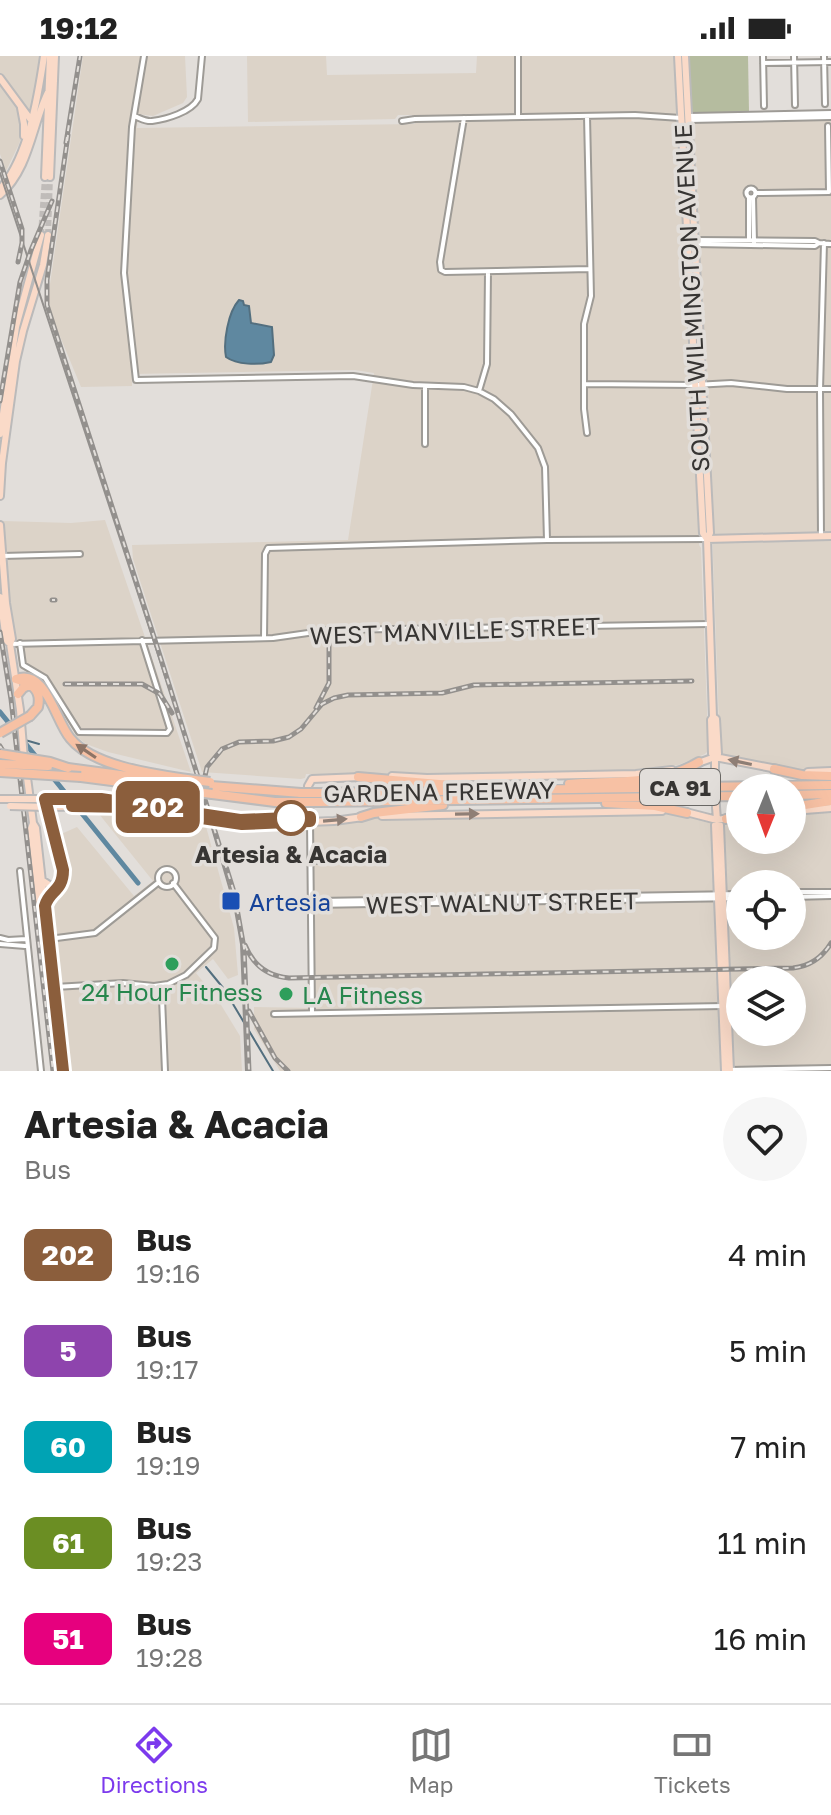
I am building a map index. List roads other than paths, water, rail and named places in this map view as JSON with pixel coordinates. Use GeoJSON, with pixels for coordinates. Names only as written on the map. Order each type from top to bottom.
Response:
{"type":"FeatureCollection","features":[{"type":"Feature","properties":{"kind":"highway"},"geometry":{"type":"LineString","coordinates":[[16,679],[27,677],[40,684],[70,738],[87,754],[188,785]]}},
{"type":"Feature","properties":{"kind":"highway"},"geometry":{"type":"LineString","coordinates":[[0,733],[30,716],[38,707],[37,690],[16,679]]}},
{"type":"Feature","properties":{"kind":"highway"},"geometry":{"type":"LineString","coordinates":[[18,694],[30,684]]}},
{"type":"Feature","properties":{"kind":"highway"},"geometry":{"type":"LineString","coordinates":[[0,754],[50,762],[75,772]]}},
{"type":"Feature","properties":{"kind":"highway"},"geometry":{"type":"LineString","coordinates":[[529,794],[576,783],[653,779],[681,772],[699,762]]}},
{"type":"Feature","properties":{"kind":"highway","name":"GARDENA FREEWAY"},"geometry":{"type":"LineString","coordinates":[[0,768],[75,772],[170,789],[188,785]]}},
{"type":"Feature","properties":{"kind":"highway","name":"GARDENA FREEWAY"},"geometry":{"type":"LineString","coordinates":[[0,768],[106,773],[211,788],[275,802],[301,798]]}},
{"type":"Feature","properties":{"kind":"highway"},"geometry":{"type":"LineString","coordinates":[[774,769],[802,775],[831,774]]}},
{"type":"Feature","properties":{"kind":"highway"},"geometry":{"type":"LineString","coordinates":[[358,777],[507,790]]}},
{"type":"Feature","properties":{"kind":"highway","name":"GARDENA FREEWAY"},"geometry":{"type":"LineString","coordinates":[[211,788],[219,783],[232,789],[301,798],[460,801],[529,794],[831,790]]}},
{"type":"Feature","properties":{"kind":"highway","name":"GARDENA FREEWAY"},"geometry":{"type":"LineString","coordinates":[[321,799],[507,790],[529,794],[726,793]]}},
{"type":"Feature","properties":{"kind":"highway","name":"GARDENA FREEWAY"},"geometry":{"type":"LineString","coordinates":[[806,791],[831,790]]}},
{"type":"Feature","properties":{"kind":"highway"},"geometry":{"type":"LineString","coordinates":[[321,799],[726,793]]}},
{"type":"Feature","properties":{"kind":"highway"},"geometry":{"type":"LineString","coordinates":[[529,794],[655,806],[687,813]]}},
{"type":"Feature","properties":{"kind":"highway"},"geometry":{"type":"LineString","coordinates":[[361,817],[460,801]]}},
{"type":"Feature","properties":{"kind":"highway"},"geometry":{"type":"LineString","coordinates":[[806,806],[831,801]]}},
{"type":"Feature","properties":{"kind":"highway"},"geometry":{"type":"LineString","coordinates":[[722,819],[726,819]]}},
{"type":"Feature","properties":{"kind":"main road"},"geometry":{"type":"LineString","coordinates":[[0,192],[9,187],[33,124],[44,56]]}},
{"type":"Feature","properties":{"kind":"main road"},"geometry":{"type":"LineString","coordinates":[[53,56],[54,81],[48,177],[48,90],[53,56]]}},
{"type":"Feature","properties":{"kind":"main road","name":"SOUTH WILMINGTON AVENUE"},"geometry":{"type":"LineString","coordinates":[[678,56],[686,118]]}},
{"type":"Feature","properties":{"kind":"main road","name":"SOUTH WILMINGTON AVENUE"},"geometry":{"type":"LineString","coordinates":[[685,56],[699,385],[710,533],[707,539],[713,717],[716,719],[718,754],[715,757],[716,807],[722,819],[715,825],[728,1071]]}},
{"type":"Feature","properties":{"kind":"main road"},"geometry":{"type":"LineString","coordinates":[[0,78],[33,124]]}},
{"type":"Feature","properties":{"kind":"main road"},"geometry":{"type":"LineString","coordinates":[[17,168],[23,147],[54,81]]}},
{"type":"Feature","properties":{"kind":"main road"},"geometry":{"type":"LineString","coordinates":[[21,108],[31,109],[39,91]]}},
{"type":"Feature","properties":{"kind":"main road"},"geometry":{"type":"LineString","coordinates":[[21,108],[25,129],[23,147]]}},
{"type":"Feature","properties":{"kind":"main road"},"geometry":{"type":"LineString","coordinates":[[0,496],[2,437],[23,331],[43,265],[45,235]]}},
{"type":"Feature","properties":{"kind":"main road"},"geometry":{"type":"LineString","coordinates":[[0,525],[12,639],[10,644],[25,769],[36,828],[46,940]]}},
{"type":"Feature","properties":{"kind":"main road"},"geometry":{"type":"LineString","coordinates":[[707,539],[831,536]]}},
{"type":"Feature","properties":{"kind":"main road"},"geometry":{"type":"LineString","coordinates":[[0,597],[6,640],[10,644]]}},
{"type":"Feature","properties":{"kind":"main road"},"geometry":{"type":"LineString","coordinates":[[310,819],[308,786],[312,779],[636,774],[668,771],[715,757],[774,769]]}},
{"type":"Feature","properties":{"kind":"main road"},"geometry":{"type":"LineString","coordinates":[[46,805],[92,798],[250,824],[361,817],[665,811],[722,819]]}},
{"type":"Feature","properties":{"kind":"main road"},"geometry":{"type":"LineString","coordinates":[[0,799],[5,805],[128,805]]}},
{"type":"Feature","properties":{"kind":"main road"},"geometry":{"type":"LineString","coordinates":[[45,906],[48,897],[57,891],[61,883],[63,870],[46,805]]}},
{"type":"Feature","properties":{"kind":"main road"},"geometry":{"type":"LineString","coordinates":[[806,809],[831,808]]}},
{"type":"Feature","properties":{"kind":"main road"},"geometry":{"type":"LineString","coordinates":[[33,823],[31,829],[61,1071]]}},
{"type":"Feature","properties":{"kind":"main road"},"geometry":{"type":"LineString","coordinates":[[42,878],[46,885],[54,888]]}},
{"type":"Feature","properties":{"kind":"main road"},"geometry":{"type":"LineString","coordinates":[[40,890],[54,888],[61,883]]}},
{"type":"Feature","properties":{"kind":"street"},"geometry":{"type":"LineString","coordinates":[[144,56],[134,116],[124,273],[136,380],[339,376],[479,391],[511,414],[538,448],[545,467],[547,540]]}},
{"type":"Feature","properties":{"kind":"street"},"geometry":{"type":"LineString","coordinates":[[134,116],[154,120],[189,110],[198,99],[202,56]]}},
{"type":"Feature","properties":{"kind":"street"},"geometry":{"type":"LineString","coordinates":[[518,56],[518,117]]}},
{"type":"Feature","properties":{"kind":"street"},"geometry":{"type":"LineString","coordinates":[[763,56],[764,106]]}},
{"type":"Feature","properties":{"kind":"street"},"geometry":{"type":"LineString","coordinates":[[794,56],[795,105]]}},
{"type":"Feature","properties":{"kind":"street"},"geometry":{"type":"LineString","coordinates":[[763,63],[824,59],[831,62]]}},
{"type":"Feature","properties":{"kind":"street"},"geometry":{"type":"LineString","coordinates":[[824,59],[825,104]]}},
{"type":"Feature","properties":{"kind":"street"},"geometry":{"type":"LineString","coordinates":[[402,121],[637,115],[686,118],[831,115]]}},
{"type":"Feature","properties":{"kind":"street"},"geometry":{"type":"LineString","coordinates":[[587,116],[591,296],[584,324],[587,433]]}},
{"type":"Feature","properties":{"kind":"street"},"geometry":{"type":"LineString","coordinates":[[464,118],[441,270],[590,269]]}},
{"type":"Feature","properties":{"kind":"street"},"geometry":{"type":"LineString","coordinates":[[752,243],[752,196],[829,192],[828,126]]}},
{"type":"Feature","properties":{"kind":"street"},"geometry":{"type":"LineString","coordinates":[[692,242],[831,244]]}},
{"type":"Feature","properties":{"kind":"street"},"geometry":{"type":"LineString","coordinates":[[821,243],[821,536]]}},
{"type":"Feature","properties":{"kind":"street"},"geometry":{"type":"LineString","coordinates":[[479,391],[487,364],[488,272]]}},
{"type":"Feature","properties":{"kind":"street"},"geometry":{"type":"LineString","coordinates":[[584,384],[731,383],[787,389],[831,389]]}},
{"type":"Feature","properties":{"kind":"street"},"geometry":{"type":"LineString","coordinates":[[425,386],[425,444]]}},
{"type":"Feature","properties":{"kind":"street"},"geometry":{"type":"LineString","coordinates":[[264,638],[265,554],[268,548],[707,539]]}},
{"type":"Feature","properties":{"kind":"street"},"geometry":{"type":"LineString","coordinates":[[1,556],[80,554]]}},
{"type":"Feature","properties":{"kind":"street","name":"WEST MANVILLE STREET"},"geometry":{"type":"LineString","coordinates":[[10,644],[264,638],[329,630],[710,624]]}},
{"type":"Feature","properties":{"kind":"street"},"geometry":{"type":"LineString","coordinates":[[20,643],[23,665],[45,678],[79,732],[164,734],[169,732],[169,725],[142,640]]}},
{"type":"Feature","properties":{"kind":"street"},"geometry":{"type":"LineString","coordinates":[[310,819],[312,1013]]}},
{"type":"Feature","properties":{"kind":"street"},"geometry":{"type":"LineString","coordinates":[[310,861],[344,860]]}},
{"type":"Feature","properties":{"kind":"street"},"geometry":{"type":"LineString","coordinates":[[159,882],[159,872],[168,869],[175,875],[173,883]]}},
{"type":"Feature","properties":{"kind":"street"},"geometry":{"type":"LineString","coordinates":[[20,871],[41,1071]]}},
{"type":"Feature","properties":{"kind":"street"},"geometry":{"type":"LineString","coordinates":[[159,882],[166,886],[173,883]]}},
{"type":"Feature","properties":{"kind":"street"},"geometry":{"type":"LineString","coordinates":[[46,940],[95,933],[159,882]]}},
{"type":"Feature","properties":{"kind":"street"},"geometry":{"type":"LineString","coordinates":[[51,987],[123,983],[159,985],[180,980],[216,944],[214,934],[173,883]]}},
{"type":"Feature","properties":{"kind":"street"},"geometry":{"type":"LineString","coordinates":[[806,895],[831,894]]}},
{"type":"Feature","properties":{"kind":"street","name":"WEST WALNUT STREET"},"geometry":{"type":"LineString","coordinates":[[310,905],[726,896]]}},
{"type":"Feature","properties":{"kind":"street"},"geometry":{"type":"LineString","coordinates":[[0,941],[26,942]]}},
{"type":"Feature","properties":{"kind":"street"},"geometry":{"type":"LineString","coordinates":[[159,985],[165,1071]]}},
{"type":"Feature","properties":{"kind":"street"},"geometry":{"type":"LineString","coordinates":[[274,1014],[724,1006]]}},
{"type":"Feature","properties":{"kind":"street"},"geometry":{"type":"LineString","coordinates":[[728,1071],[831,1068]]}},
{"type":"Feature","properties":{"kind":"water"},"geometry":{"type":"Polygon","coordinates":[[[239,300],[249,306],[251,323],[272,327],[274,355],[271,362],[248,364],[226,357],[227,327],[239,300]]]}},
{"type":"Feature","properties":{"kind":"waterway"},"geometry":{"type":"LineString","coordinates":[[0,712],[138,883]]}},
{"type":"Feature","properties":{"kind":"waterway"},"geometry":{"type":"LineString","coordinates":[[25,740],[39,744]]}},
{"type":"Feature","properties":{"kind":"waterway"},"geometry":{"type":"LineString","coordinates":[[206,967],[224,989],[273,1071]]}},
{"type":"Feature","properties":{"kind":"tunnel"},"geometry":{"type":"LineString","coordinates":[[41,235],[45,177]]}},
{"type":"Feature","properties":{"kind":"tunnel"},"geometry":{"type":"LineString","coordinates":[[48,235],[50,177]]}},
{"type":"Feature","properties":{"kind":"tram line"},"geometry":{"type":"LineString","coordinates":[[0,173],[189,749],[234,904],[241,944],[246,1071]]}},
{"type":"Feature","properties":{"kind":"railway"},"geometry":{"type":"LineString","coordinates":[[66,143],[80,56]]}},
{"type":"Feature","properties":{"kind":"railway"},"geometry":{"type":"LineString","coordinates":[[68,135],[47,280],[47,305],[234,892],[244,948],[249,1071]]}},
{"type":"Feature","properties":{"kind":"railway"},"geometry":{"type":"LineString","coordinates":[[0,161],[22,229],[18,262]]}},
{"type":"Feature","properties":{"kind":"railway"},"geometry":{"type":"LineString","coordinates":[[0,401],[20,282],[52,201]]}},
{"type":"Feature","properties":{"kind":"railway"},"geometry":{"type":"LineString","coordinates":[[0,632],[11,699],[53,1071]]}},
{"type":"Feature","properties":{"kind":"railway"},"geometry":{"type":"LineString","coordinates":[[316,708],[329,683],[329,644]]}},
{"type":"Feature","properties":{"kind":"railway"},"geometry":{"type":"LineString","coordinates":[[203,785],[207,767],[222,749],[239,742],[289,737],[301,729],[322,704],[348,695],[442,693],[474,685],[692,681]]}},
{"type":"Feature","properties":{"kind":"railway"},"geometry":{"type":"LineString","coordinates":[[65,684],[142,684],[160,694],[172,713]]}},
{"type":"Feature","properties":{"kind":"railway"},"geometry":{"type":"LineString","coordinates":[[0,746],[8,759],[12,775]]}},
{"type":"Feature","properties":{"kind":"railway"},"geometry":{"type":"LineString","coordinates":[[245,945],[262,968],[289,978],[793,968],[815,960],[831,943]]}},
{"type":"Feature","properties":{"kind":"railway"},"geometry":{"type":"LineString","coordinates":[[249,1011],[275,1058],[288,1071]]}},
{"type":"Feature","properties":{"kind":"place","name":"Artesia & Acacia"},"geometry":{"type":"Point","coordinates":[291,818]}},
{"type":"Feature","properties":{"kind":"place","name":"Artesia"},"geometry":{"type":"Point","coordinates":[231,901]}},
{"type":"Feature","properties":{"kind":"place","name":"24 Hour Fitness"},"geometry":{"type":"Point","coordinates":[172,964]}},
{"type":"Feature","properties":{"kind":"place","name":"LA Fitness"},"geometry":{"type":"Point","coordinates":[286,994]}}]}
